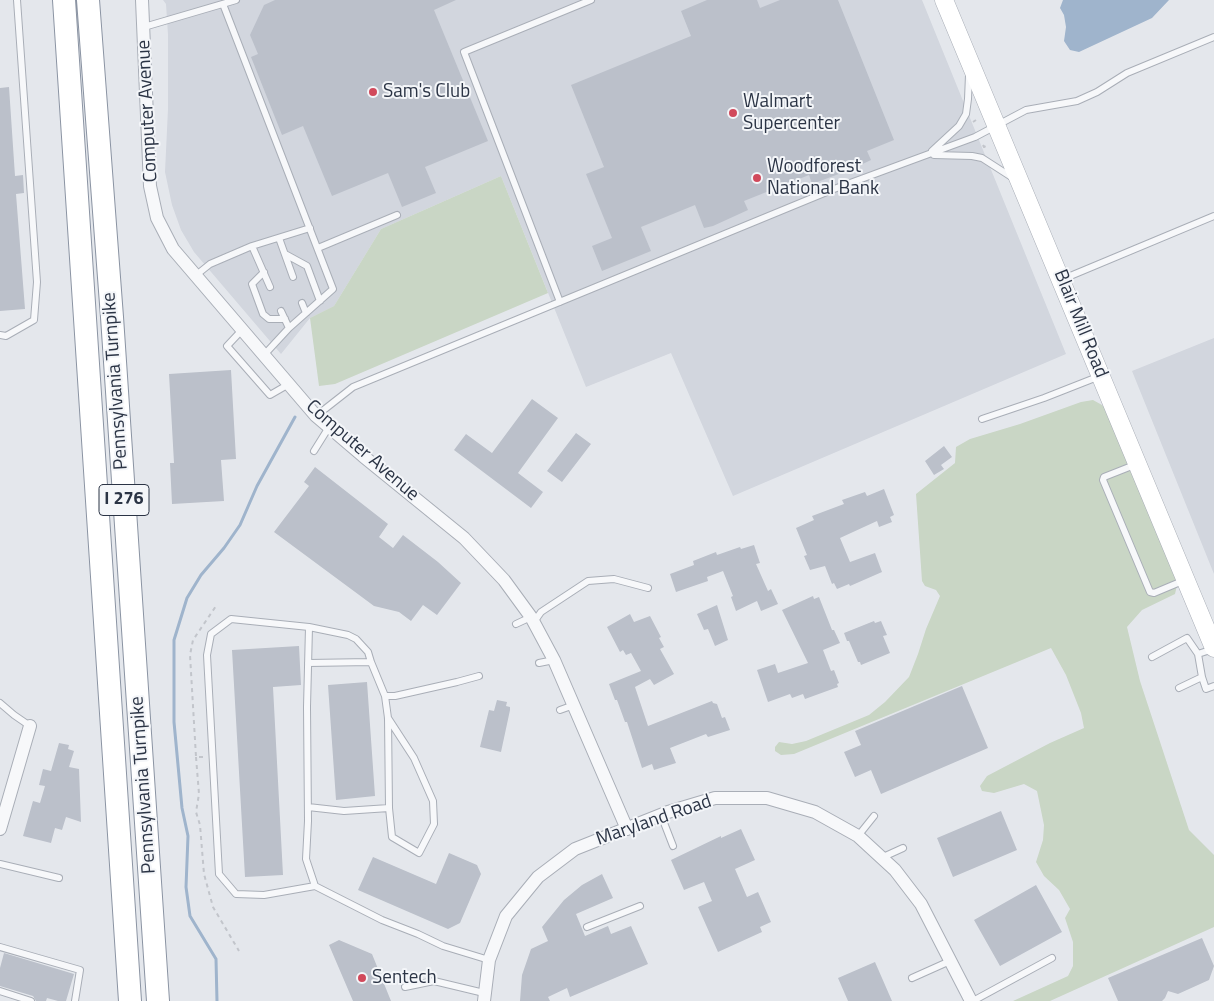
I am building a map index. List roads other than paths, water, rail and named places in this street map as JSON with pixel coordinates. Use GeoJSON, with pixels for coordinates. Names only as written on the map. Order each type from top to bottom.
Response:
{"type":"FeatureCollection","features":[{"type":"Feature","properties":{"kind":"highway","name":"Pennsylvania Turnpike"},"geometry":{"type":"LineString","coordinates":[[64,0],[130,1001]]}},
{"type":"Feature","properties":{"kind":"highway","name":"Pennsylvania Turnpike"},"geometry":{"type":"LineString","coordinates":[[88,0],[112,318],[158,1001]]}},
{"type":"Feature","properties":{"kind":"main road","name":"Blair Mill Road"},"geometry":{"type":"LineString","coordinates":[[944,0],[1186,580],[1209,650]]}},
{"type":"Feature","properties":{"kind":"street","name":"Computer Avenue"},"geometry":{"type":"LineString","coordinates":[[142,0],[150,186],[158,218],[173,249],[316,416],[464,538],[504,580],[533,620],[554,660],[627,828]]}},
{"type":"Feature","properties":{"kind":"street"},"geometry":{"type":"LineString","coordinates":[[0,829],[30,726]]}},
{"type":"Feature","properties":{"kind":"street","name":"Maryland Road"},"geometry":{"type":"LineString","coordinates":[[484,997],[489,960],[506,916],[538,877],[575,849],[661,815],[715,798],[767,798],[815,812],[858,836],[895,870],[921,904],[972,1001]]}},
{"type":"Feature","properties":{"kind":"lane"},"geometry":{"type":"LineString","coordinates":[[0,335],[6,336],[34,320],[38,282],[18,0]]}},
{"type":"Feature","properties":{"kind":"lane"},"geometry":{"type":"LineString","coordinates":[[144,27],[236,0]]}},
{"type":"Feature","properties":{"kind":"lane"},"geometry":{"type":"LineString","coordinates":[[560,302],[464,52],[591,0]]}},
{"type":"Feature","properties":{"kind":"lane"},"geometry":{"type":"LineString","coordinates":[[223,4],[333,289],[289,328],[264,355]]}},
{"type":"Feature","properties":{"kind":"lane"},"geometry":{"type":"LineString","coordinates":[[316,416],[353,387],[827,192],[975,137],[1026,110],[1077,100],[1097,92],[1127,73],[1214,37]]}},
{"type":"Feature","properties":{"kind":"lane"},"geometry":{"type":"LineString","coordinates":[[928,155],[959,126],[966,114],[969,59]]}},
{"type":"Feature","properties":{"kind":"lane"},"geometry":{"type":"LineString","coordinates":[[928,155],[982,158],[1022,184]]}},
{"type":"Feature","properties":{"kind":"lane"},"geometry":{"type":"LineString","coordinates":[[318,248],[397,215]]}},
{"type":"Feature","properties":{"kind":"lane"},"geometry":{"type":"LineString","coordinates":[[1062,280],[1214,216]]}},
{"type":"Feature","properties":{"kind":"lane"},"geometry":{"type":"LineString","coordinates":[[195,276],[210,264],[252,246],[310,228]]}},
{"type":"Feature","properties":{"kind":"lane"},"geometry":{"type":"LineString","coordinates":[[279,238],[293,277]]}},
{"type":"Feature","properties":{"kind":"lane"},"geometry":{"type":"LineString","coordinates":[[252,246],[270,287]]}},
{"type":"Feature","properties":{"kind":"lane"},"geometry":{"type":"LineString","coordinates":[[284,254],[307,266],[320,301]]}},
{"type":"Feature","properties":{"kind":"lane"},"geometry":{"type":"LineString","coordinates":[[264,272],[252,284],[263,314],[269,319],[285,319]]}},
{"type":"Feature","properties":{"kind":"lane"},"geometry":{"type":"LineString","coordinates":[[302,303],[306,313]]}},
{"type":"Feature","properties":{"kind":"lane"},"geometry":{"type":"LineString","coordinates":[[281,311],[289,328]]}},
{"type":"Feature","properties":{"kind":"lane"},"geometry":{"type":"LineString","coordinates":[[242,330],[227,346],[270,395],[289,384]]}},
{"type":"Feature","properties":{"kind":"lane"},"geometry":{"type":"LineString","coordinates":[[982,419],[1044,398],[1102,375]]}},
{"type":"Feature","properties":{"kind":"lane"},"geometry":{"type":"LineString","coordinates":[[314,451],[330,427]]}},
{"type":"Feature","properties":{"kind":"lane"},"geometry":{"type":"LineString","coordinates":[[1138,463],[1104,477],[1104,480],[1150,592],[1154,593],[1186,580]]}},
{"type":"Feature","properties":{"kind":"lane"},"geometry":{"type":"LineString","coordinates":[[516,624],[533,620],[541,612],[588,581],[614,579],[648,588]]}},
{"type":"Feature","properties":{"kind":"lane"},"geometry":{"type":"LineString","coordinates":[[388,718],[414,758],[433,801],[434,824],[420,853],[392,837],[389,808],[388,718],[385,696],[368,652],[356,639],[348,634],[309,627],[231,619],[211,634],[207,655],[219,874],[236,894],[264,895],[315,886],[382,920],[442,946],[489,960]]}},
{"type":"Feature","properties":{"kind":"lane"},"geometry":{"type":"LineString","coordinates":[[309,627],[306,859],[315,886]]}},
{"type":"Feature","properties":{"kind":"lane"},"geometry":{"type":"LineString","coordinates":[[1152,657],[1187,638],[1209,650],[1202,676],[1206,689],[1214,686]]}},
{"type":"Feature","properties":{"kind":"lane"},"geometry":{"type":"LineString","coordinates":[[539,663],[554,660]]}},
{"type":"Feature","properties":{"kind":"lane"},"geometry":{"type":"LineString","coordinates":[[308,663],[371,662]]}},
{"type":"Feature","properties":{"kind":"lane"},"geometry":{"type":"LineString","coordinates":[[385,696],[395,696],[479,676]]}},
{"type":"Feature","properties":{"kind":"lane"},"geometry":{"type":"LineString","coordinates":[[1179,688],[1202,676]]}},
{"type":"Feature","properties":{"kind":"lane"},"geometry":{"type":"LineString","coordinates":[[0,703],[14,716],[30,726]]}},
{"type":"Feature","properties":{"kind":"lane"},"geometry":{"type":"LineString","coordinates":[[560,710],[574,705]]}},
{"type":"Feature","properties":{"kind":"lane"},"geometry":{"type":"LineString","coordinates":[[308,807],[344,811],[389,808]]}},
{"type":"Feature","properties":{"kind":"lane"},"geometry":{"type":"LineString","coordinates":[[661,815],[673,846]]}},
{"type":"Feature","properties":{"kind":"lane"},"geometry":{"type":"LineString","coordinates":[[858,836],[874,816]]}},
{"type":"Feature","properties":{"kind":"lane"},"geometry":{"type":"LineString","coordinates":[[881,858],[902,848]]}},
{"type":"Feature","properties":{"kind":"lane"},"geometry":{"type":"LineString","coordinates":[[0,864],[59,878]]}},
{"type":"Feature","properties":{"kind":"lane"},"geometry":{"type":"LineString","coordinates":[[587,927],[640,906]]}},
{"type":"Feature","properties":{"kind":"lane"},"geometry":{"type":"LineString","coordinates":[[0,947],[80,970],[75,1001]]}},
{"type":"Feature","properties":{"kind":"lane"},"geometry":{"type":"LineString","coordinates":[[972,1001],[1052,958]]}},
{"type":"Feature","properties":{"kind":"lane"},"geometry":{"type":"LineString","coordinates":[[912,978],[950,961]]}},
{"type":"Feature","properties":{"kind":"lane"},"geometry":{"type":"LineString","coordinates":[[405,987],[434,981],[484,997]]}},
{"type":"Feature","properties":{"kind":"lane"},"geometry":{"type":"LineString","coordinates":[[0,991],[31,1001]]}},
{"type":"Feature","properties":{"kind":"water"},"geometry":{"type":"Polygon","coordinates":[[[1063,0],[1169,0],[1152,18],[1079,52],[1070,50],[1064,41],[1066,27],[1064,15],[1060,8],[1063,0]]]}},
{"type":"Feature","properties":{"kind":"waterway"},"geometry":{"type":"LineString","coordinates":[[217,1001],[216,959],[190,916],[186,887],[188,836],[182,808],[174,722],[174,640],[187,598],[201,575],[224,548],[240,525],[257,486],[295,417]]}},
{"type":"Feature","properties":{"kind":"place","name":"Sam's Club"},"geometry":{"type":"Point","coordinates":[373,92]}},
{"type":"Feature","properties":{"kind":"place","name":"Walmart Supercenter"},"geometry":{"type":"Point","coordinates":[733,113]}},
{"type":"Feature","properties":{"kind":"place","name":"Woodforest National Bank"},"geometry":{"type":"Point","coordinates":[757,178]}},
{"type":"Feature","properties":{"kind":"place","name":"Sentech"},"geometry":{"type":"Point","coordinates":[362,978]}}]}
